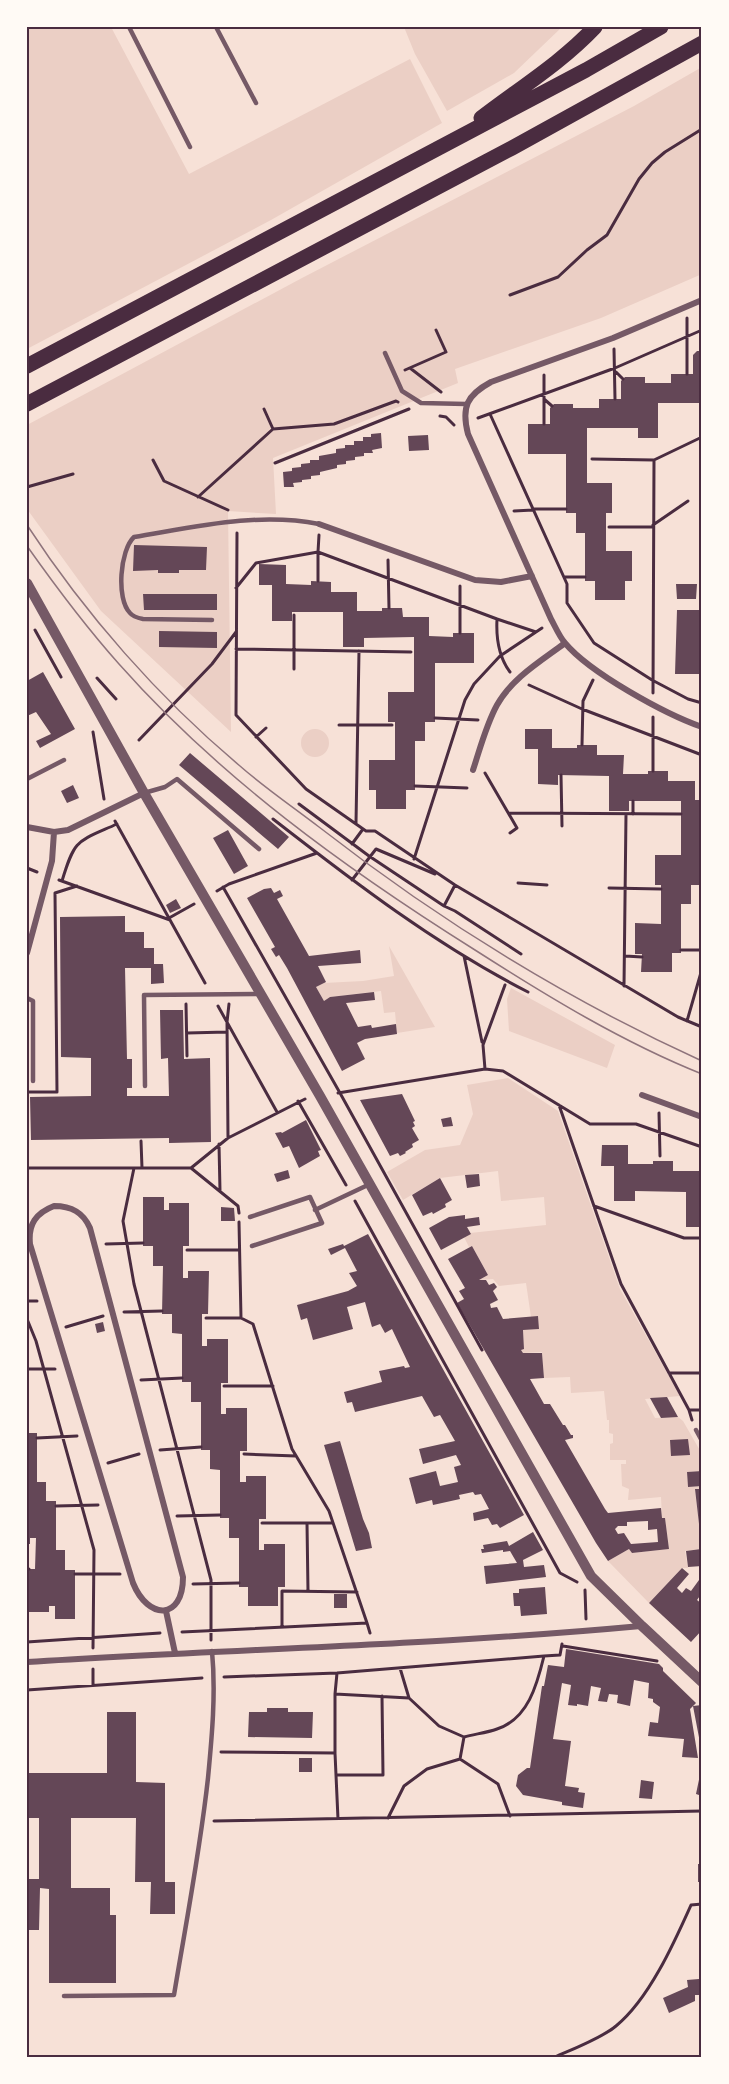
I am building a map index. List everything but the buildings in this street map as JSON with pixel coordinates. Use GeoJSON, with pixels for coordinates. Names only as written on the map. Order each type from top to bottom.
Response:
{"type":"FeatureCollection","features":[{"type":"Feature","properties":{"kind":"highway"},"geometry":{"type":"LineString","coordinates":[[445,146],[519,88],[558,62],[595,27]]}},
{"type":"Feature","properties":{"kind":"highway"},"geometry":{"type":"LineString","coordinates":[[27,366],[445,146],[661,27]]}},
{"type":"Feature","properties":{"kind":"highway"},"geometry":{"type":"LineString","coordinates":[[27,404],[512,148],[702,43]]}},
{"type":"Feature","properties":{"kind":"street"},"geometry":{"type":"LineString","coordinates":[[702,300],[613,338],[491,382],[478,389],[466,404],[465,422],[468,434],[551,619],[565,643],[600,672],[682,720],[702,727]]}},
{"type":"Feature","properties":{"kind":"street"},"geometry":{"type":"LineString","coordinates":[[319,525],[460,575],[488,582],[517,580],[532,576]]}},
{"type":"Feature","properties":{"kind":"street"},"geometry":{"type":"LineString","coordinates":[[27,583],[144,794],[370,1184],[591,1576],[702,1682]]}},
{"type":"Feature","properties":{"kind":"street"},"geometry":{"type":"LineString","coordinates":[[473,770],[489,721],[507,690],[565,643]]}},
{"type":"Feature","properties":{"kind":"street"},"geometry":{"type":"LineString","coordinates":[[27,826],[54,832],[68,830],[144,794]]}},
{"type":"Feature","properties":{"kind":"street"},"geometry":{"type":"LineString","coordinates":[[27,953],[50,869],[54,832]]}},
{"type":"Feature","properties":{"kind":"street"},"geometry":{"type":"LineString","coordinates":[[642,1095],[702,1117]]}},
{"type":"Feature","properties":{"kind":"street"},"geometry":{"type":"LineString","coordinates":[[64,1206],[75,1209],[83,1215],[95,1245],[183,1577],[180,1598],[174,1608],[166,1611],[156,1611],[136,1592],[30,1244],[29,1232],[35,1217],[42,1210],[64,1206]]}},
{"type":"Feature","properties":{"kind":"street"},"geometry":{"type":"LineString","coordinates":[[166,1611],[175,1653]]}},
{"type":"Feature","properties":{"kind":"street"},"geometry":{"type":"LineString","coordinates":[[27,1662],[561,1634],[642,1626]]}},
{"type":"Feature","properties":{"kind":"lane"},"geometry":{"type":"LineString","coordinates":[[129,27],[190,147]]}},
{"type":"Feature","properties":{"kind":"lane"},"geometry":{"type":"LineString","coordinates":[[216,27],[256,103]]}},
{"type":"Feature","properties":{"kind":"lane"},"geometry":{"type":"LineString","coordinates":[[385,353],[402,391],[422,402],[466,404]]}},
{"type":"Feature","properties":{"kind":"lane"},"geometry":{"type":"LineString","coordinates":[[212,620],[143,619],[128,612],[122,594],[122,572],[125,551],[134,537],[237,519],[301,521],[319,525]]}},
{"type":"Feature","properties":{"kind":"lane"},"geometry":{"type":"LineString","coordinates":[[27,779],[64,760]]}},
{"type":"Feature","properties":{"kind":"lane"},"geometry":{"type":"LineString","coordinates":[[144,794],[165,787],[177,778],[259,849]]}},
{"type":"Feature","properties":{"kind":"lane"},"geometry":{"type":"LineString","coordinates":[[145,1086],[144,995],[261,994]]}},
{"type":"Feature","properties":{"kind":"lane"},"geometry":{"type":"LineString","coordinates":[[27,998],[33,1001],[33,1081]]}},
{"type":"Feature","properties":{"kind":"lane"},"geometry":{"type":"LineString","coordinates":[[315,1210],[370,1184]]}},
{"type":"Feature","properties":{"kind":"lane"},"geometry":{"type":"LineString","coordinates":[[250,1217],[310,1197],[322,1223],[252,1246]]}},
{"type":"Feature","properties":{"kind":"lane"},"geometry":{"type":"LineString","coordinates":[[696,1430],[702,1441]]}},
{"type":"Feature","properties":{"kind":"lane"},"geometry":{"type":"LineString","coordinates":[[64,1996],[174,1995],[203,1821],[215,1677],[212,1651]]}},
{"type":"Feature","properties":{"kind":"path"},"geometry":{"type":"LineString","coordinates":[[510,296],[558,277],[607,235],[639,178],[652,163],[702,129]]}},
{"type":"Feature","properties":{"kind":"path"},"geometry":{"type":"LineString","coordinates":[[687,308],[687,374]]}},
{"type":"Feature","properties":{"kind":"path"},"geometry":{"type":"LineString","coordinates":[[418,412],[407,410],[396,401],[385,378],[446,352],[436,330]]}},
{"type":"Feature","properties":{"kind":"path"},"geometry":{"type":"LineString","coordinates":[[410,368],[441,392],[440,416],[446,417],[454,425],[615,370],[702,330]]}},
{"type":"Feature","properties":{"kind":"path"},"geometry":{"type":"LineString","coordinates":[[613,338],[615,399]]}},
{"type":"Feature","properties":{"kind":"path"},"geometry":{"type":"LineString","coordinates":[[543,364],[544,424]]}},
{"type":"Feature","properties":{"kind":"path"},"geometry":{"type":"LineString","coordinates":[[615,370],[623,379]]}},
{"type":"Feature","properties":{"kind":"path"},"geometry":{"type":"LineString","coordinates":[[544,399],[552,406]]}},
{"type":"Feature","properties":{"kind":"path"},"geometry":{"type":"LineString","coordinates":[[198,497],[273,429],[334,424],[396,401]]}},
{"type":"Feature","properties":{"kind":"path"},"geometry":{"type":"LineString","coordinates":[[275,463],[422,402]]}},
{"type":"Feature","properties":{"kind":"path"},"geometry":{"type":"LineString","coordinates":[[264,409],[273,429]]}},
{"type":"Feature","properties":{"kind":"path"},"geometry":{"type":"LineString","coordinates":[[490,414],[567,584],[567,603],[594,643],[652,680],[688,699],[702,703]]}},
{"type":"Feature","properties":{"kind":"path"},"geometry":{"type":"LineString","coordinates":[[592,459],[654,460],[702,438]]}},
{"type":"Feature","properties":{"kind":"path"},"geometry":{"type":"LineString","coordinates":[[153,460],[164,481],[236,514],[236,715],[306,789],[366,831],[375,831],[455,885],[624,986],[702,1027]]}},
{"type":"Feature","properties":{"kind":"path"},"geometry":{"type":"LineString","coordinates":[[653,771],[654,460]]}},
{"type":"Feature","properties":{"kind":"path"},"geometry":{"type":"LineString","coordinates":[[27,487],[73,474]]}},
{"type":"Feature","properties":{"kind":"path"},"geometry":{"type":"LineString","coordinates":[[609,527],[653,526],[688,501]]}},
{"type":"Feature","properties":{"kind":"path"},"geometry":{"type":"LineString","coordinates":[[503,511],[566,509]]}},
{"type":"Feature","properties":{"kind":"path"},"geometry":{"type":"LineString","coordinates":[[318,581],[319,525]]}},
{"type":"Feature","properties":{"kind":"path"},"geometry":{"type":"LineString","coordinates":[[388,549],[389,608]]}},
{"type":"Feature","properties":{"kind":"path"},"geometry":{"type":"LineString","coordinates":[[236,588],[256,563],[318,552],[536,632]]}},
{"type":"Feature","properties":{"kind":"path"},"geometry":{"type":"LineString","coordinates":[[460,575],[460,633]]}},
{"type":"Feature","properties":{"kind":"path"},"geometry":{"type":"LineString","coordinates":[[564,577],[585,577]]}},
{"type":"Feature","properties":{"kind":"path"},"geometry":{"type":"LineString","coordinates":[[562,608],[567,603]]}},
{"type":"Feature","properties":{"kind":"path"},"geometry":{"type":"LineString","coordinates":[[294,615],[294,669]]}},
{"type":"Feature","properties":{"kind":"path"},"geometry":{"type":"LineString","coordinates":[[497,619],[497,637],[501,656],[511,674]]}},
{"type":"Feature","properties":{"kind":"path"},"geometry":{"type":"LineString","coordinates":[[32,625],[64,682]]}},
{"type":"Feature","properties":{"kind":"path"},"geometry":{"type":"LineString","coordinates":[[414,859],[465,700],[474,684],[501,656],[543,626]]}},
{"type":"Feature","properties":{"kind":"path"},"geometry":{"type":"LineString","coordinates":[[139,740],[212,664],[236,632]]}},
{"type":"Feature","properties":{"kind":"path"},"geometry":{"type":"LineString","coordinates":[[236,650],[411,651]]}},
{"type":"Feature","properties":{"kind":"path"},"geometry":{"type":"LineString","coordinates":[[356,824],[359,651]]}},
{"type":"Feature","properties":{"kind":"path"},"geometry":{"type":"LineString","coordinates":[[582,745],[582,709],[586,692],[600,672]]}},
{"type":"Feature","properties":{"kind":"path"},"geometry":{"type":"LineString","coordinates":[[526,683],[582,709],[702,755]]}},
{"type":"Feature","properties":{"kind":"path"},"geometry":{"type":"LineString","coordinates":[[524,691],[530,686]]}},
{"type":"Feature","properties":{"kind":"path"},"geometry":{"type":"LineString","coordinates":[[435,718],[489,721]]}},
{"type":"Feature","properties":{"kind":"path"},"geometry":{"type":"LineString","coordinates":[[339,725],[392,725]]}},
{"type":"Feature","properties":{"kind":"path"},"geometry":{"type":"LineString","coordinates":[[256,737],[266,728]]}},
{"type":"Feature","properties":{"kind":"path"},"geometry":{"type":"LineString","coordinates":[[92,730],[105,801]]}},
{"type":"Feature","properties":{"kind":"path"},"geometry":{"type":"LineString","coordinates":[[488,764],[485,774],[517,828],[510,833]]}},
{"type":"Feature","properties":{"kind":"path"},"geometry":{"type":"LineString","coordinates":[[561,775],[562,826]]}},
{"type":"Feature","properties":{"kind":"path"},"geometry":{"type":"LineString","coordinates":[[415,786],[467,788]]}},
{"type":"Feature","properties":{"kind":"path"},"geometry":{"type":"LineString","coordinates":[[633,801],[633,814]]}},
{"type":"Feature","properties":{"kind":"path"},"geometry":{"type":"LineString","coordinates":[[299,804],[369,856],[521,954]]}},
{"type":"Feature","properties":{"kind":"path"},"geometry":{"type":"LineString","coordinates":[[509,813],[681,814]]}},
{"type":"Feature","properties":{"kind":"path"},"geometry":{"type":"LineString","coordinates":[[624,986],[626,814]]}},
{"type":"Feature","properties":{"kind":"path"},"geometry":{"type":"LineString","coordinates":[[114,819],[207,986]]}},
{"type":"Feature","properties":{"kind":"path"},"geometry":{"type":"LineString","coordinates":[[273,819],[352,880],[464,956],[528,992]]}},
{"type":"Feature","properties":{"kind":"path"},"geometry":{"type":"LineString","coordinates":[[62,881],[70,855],[78,842],[117,825]]}},
{"type":"Feature","properties":{"kind":"path"},"geometry":{"type":"LineString","coordinates":[[352,844],[363,829]]}},
{"type":"Feature","properties":{"kind":"path"},"geometry":{"type":"LineString","coordinates":[[352,880],[376,849],[446,879]]}},
{"type":"Feature","properties":{"kind":"path"},"geometry":{"type":"LineString","coordinates":[[213,893],[223,887],[317,853]]}},
{"type":"Feature","properties":{"kind":"path"},"geometry":{"type":"LineString","coordinates":[[27,868],[40,873]]}},
{"type":"Feature","properties":{"kind":"path"},"geometry":{"type":"LineString","coordinates":[[57,879],[170,919]]}},
{"type":"Feature","properties":{"kind":"path"},"geometry":{"type":"LineString","coordinates":[[518,883],[547,885]]}},
{"type":"Feature","properties":{"kind":"path"},"geometry":{"type":"LineString","coordinates":[[444,906],[455,885]]}},
{"type":"Feature","properties":{"kind":"path"},"geometry":{"type":"LineString","coordinates":[[27,1092],[57,1092],[56,893],[77,886]]}},
{"type":"Feature","properties":{"kind":"path"},"geometry":{"type":"LineString","coordinates":[[223,887],[485,1356]]}},
{"type":"Feature","properties":{"kind":"path"},"geometry":{"type":"LineString","coordinates":[[609,888],[661,889]]}},
{"type":"Feature","properties":{"kind":"path"},"geometry":{"type":"LineString","coordinates":[[170,919],[198,902]]}},
{"type":"Feature","properties":{"kind":"path"},"geometry":{"type":"LineString","coordinates":[[681,950],[702,950]]}},
{"type":"Feature","properties":{"kind":"path"},"geometry":{"type":"LineString","coordinates":[[464,956],[483,1045],[485,1069]]}},
{"type":"Feature","properties":{"kind":"path"},"geometry":{"type":"LineString","coordinates":[[625,956],[642,957]]}},
{"type":"Feature","properties":{"kind":"path"},"geometry":{"type":"LineString","coordinates":[[687,1021],[702,969]]}},
{"type":"Feature","properties":{"kind":"path"},"geometry":{"type":"LineString","coordinates":[[483,1045],[505,985]]}},
{"type":"Feature","properties":{"kind":"path"},"geometry":{"type":"LineString","coordinates":[[186,995],[187,1056]]}},
{"type":"Feature","properties":{"kind":"path"},"geometry":{"type":"LineString","coordinates":[[216,1003],[277,1112]]}},
{"type":"Feature","properties":{"kind":"path"},"geometry":{"type":"LineString","coordinates":[[228,1138],[227,1023],[229,1003]]}},
{"type":"Feature","properties":{"kind":"path"},"geometry":{"type":"LineString","coordinates":[[187,1033],[227,1032]]}},
{"type":"Feature","properties":{"kind":"path"},"geometry":{"type":"LineString","coordinates":[[338,1094],[485,1069],[503,1071],[590,1124],[636,1124],[702,1147]]}},
{"type":"Feature","properties":{"kind":"path"},"geometry":{"type":"LineString","coordinates":[[191,1168],[228,1138],[308,1098]]}},
{"type":"Feature","properties":{"kind":"path"},"geometry":{"type":"LineString","coordinates":[[298,1101],[347,1187]]}},
{"type":"Feature","properties":{"kind":"path"},"geometry":{"type":"LineString","coordinates":[[658,1101],[660,1156]]}},
{"type":"Feature","properties":{"kind":"path"},"geometry":{"type":"LineString","coordinates":[[559,1105],[621,1284],[689,1410],[696,1430]]}},
{"type":"Feature","properties":{"kind":"path"},"geometry":{"type":"LineString","coordinates":[[141,1141],[142,1168]]}},
{"type":"Feature","properties":{"kind":"path"},"geometry":{"type":"LineString","coordinates":[[219,1144],[220,1191]]}},
{"type":"Feature","properties":{"kind":"path"},"geometry":{"type":"LineString","coordinates":[[27,1168],[191,1168],[238,1206],[241,1318]]}},
{"type":"Feature","properties":{"kind":"path"},"geometry":{"type":"LineString","coordinates":[[134,1168],[123,1221],[134,1284],[211,1584],[212,1651]]}},
{"type":"Feature","properties":{"kind":"path"},"geometry":{"type":"LineString","coordinates":[[355,1200],[560,1573],[584,1586],[586,1622]]}},
{"type":"Feature","properties":{"kind":"path"},"geometry":{"type":"LineString","coordinates":[[594,1206],[684,1238],[702,1238]]}},
{"type":"Feature","properties":{"kind":"path"},"geometry":{"type":"LineString","coordinates":[[95,1245],[143,1243]]}},
{"type":"Feature","properties":{"kind":"path"},"geometry":{"type":"LineString","coordinates":[[187,1250],[240,1250]]}},
{"type":"Feature","properties":{"kind":"path"},"geometry":{"type":"LineString","coordinates":[[156,1311],[162,1311]]}},
{"type":"Feature","properties":{"kind":"path"},"geometry":{"type":"LineString","coordinates":[[206,1318],[241,1318],[253,1324],[292,1449],[329,1511],[374,1643]]}},
{"type":"Feature","properties":{"kind":"path"},"geometry":{"type":"LineString","coordinates":[[27,1319],[44,1369],[94,1550],[93,1650]]}},
{"type":"Feature","properties":{"kind":"path"},"geometry":{"type":"LineString","coordinates":[[27,1369],[68,1369]]}},
{"type":"Feature","properties":{"kind":"path"},"geometry":{"type":"LineString","coordinates":[[669,1373],[702,1373]]}},
{"type":"Feature","properties":{"kind":"path"},"geometry":{"type":"LineString","coordinates":[[130,1380],[182,1378]]}},
{"type":"Feature","properties":{"kind":"path"},"geometry":{"type":"LineString","coordinates":[[224,1386],[273,1386]]}},
{"type":"Feature","properties":{"kind":"path"},"geometry":{"type":"LineString","coordinates":[[689,1410],[702,1410]]}},
{"type":"Feature","properties":{"kind":"path"},"geometry":{"type":"LineString","coordinates":[[37,1438],[88,1436]]}},
{"type":"Feature","properties":{"kind":"path"},"geometry":{"type":"LineString","coordinates":[[194,1447],[201,1447]]}},
{"type":"Feature","properties":{"kind":"path"},"geometry":{"type":"LineString","coordinates":[[244,1454],[297,1456]]}},
{"type":"Feature","properties":{"kind":"path"},"geometry":{"type":"LineString","coordinates":[[56,1506],[109,1505]]}},
{"type":"Feature","properties":{"kind":"path"},"geometry":{"type":"LineString","coordinates":[[166,1516],[220,1515]]}},
{"type":"Feature","properties":{"kind":"path"},"geometry":{"type":"LineString","coordinates":[[262,1523],[333,1523]]}},
{"type":"Feature","properties":{"kind":"path"},"geometry":{"type":"LineString","coordinates":[[307,1523],[308,1591]]}},
{"type":"Feature","properties":{"kind":"path"},"geometry":{"type":"LineString","coordinates":[[75,1574],[130,1575]]}},
{"type":"Feature","properties":{"kind":"path"},"geometry":{"type":"LineString","coordinates":[[183,1583],[239,1583]]}},
{"type":"Feature","properties":{"kind":"path"},"geometry":{"type":"LineString","coordinates":[[282,1627],[282,1591],[357,1592]]}},
{"type":"Feature","properties":{"kind":"path"},"geometry":{"type":"LineString","coordinates":[[182,1632],[367,1623]]}},
{"type":"Feature","properties":{"kind":"path"},"geometry":{"type":"LineString","coordinates":[[27,1642],[161,1633]]}},
{"type":"Feature","properties":{"kind":"path"},"geometry":{"type":"LineString","coordinates":[[219,1677],[337,1673],[560,1655],[561,1634]]}},
{"type":"Feature","properties":{"kind":"path"},"geometry":{"type":"LineString","coordinates":[[562,1646],[665,1662]]}},
{"type":"Feature","properties":{"kind":"path"},"geometry":{"type":"LineString","coordinates":[[400,1668],[409,1698],[439,1726],[464,1737],[499,1729],[522,1713],[536,1688],[544,1656]]}},
{"type":"Feature","properties":{"kind":"path"},"geometry":{"type":"LineString","coordinates":[[93,1667],[93,1685]]}},
{"type":"Feature","properties":{"kind":"path"},"geometry":{"type":"LineString","coordinates":[[337,1673],[335,1753],[338,1819]]}},
{"type":"Feature","properties":{"kind":"path"},"geometry":{"type":"LineString","coordinates":[[27,1690],[210,1677]]}},
{"type":"Feature","properties":{"kind":"path"},"geometry":{"type":"LineString","coordinates":[[335,1694],[409,1698]]}},
{"type":"Feature","properties":{"kind":"path"},"geometry":{"type":"LineString","coordinates":[[336,1775],[383,1775],[382,1696]]}},
{"type":"Feature","properties":{"kind":"path"},"geometry":{"type":"LineString","coordinates":[[460,1759],[464,1737]]}},
{"type":"Feature","properties":{"kind":"path"},"geometry":{"type":"LineString","coordinates":[[210,1752],[335,1753]]}},
{"type":"Feature","properties":{"kind":"path"},"geometry":{"type":"LineString","coordinates":[[460,1759],[498,1784],[510,1816]]}},
{"type":"Feature","properties":{"kind":"path"},"geometry":{"type":"LineString","coordinates":[[388,1818],[404,1786],[427,1769],[460,1759]]}},
{"type":"Feature","properties":{"kind":"path"},"geometry":{"type":"LineString","coordinates":[[203,1821],[702,1811]]}},
{"type":"Feature","properties":{"kind":"path"},"geometry":{"type":"LineString","coordinates":[[555,2057],[616,2026],[636,2004],[666,1959],[691,1905],[702,1904]]}},
{"type":"Feature","properties":{"kind":"shaded area"},"geometry":{"type":"Polygon","coordinates":[[[27,27],[111,27],[189,174],[410,59],[442,123],[271,220],[27,349],[27,27]]]}},
{"type":"Feature","properties":{"kind":"shaded area"},"geometry":{"type":"Polygon","coordinates":[[[404,27],[562,27],[514,73],[447,111],[415,54],[404,27]]]}},
{"type":"Feature","properties":{"kind":"shaded area"},"geometry":{"type":"Polygon","coordinates":[[[702,67],[702,274],[601,318],[455,369],[458,383],[273,458],[276,514],[228,511],[231,732],[101,611],[27,509],[27,425],[302,278],[634,106],[702,67]]]}},
{"type":"Feature","properties":{"kind":"shaded area"},"geometry":{"type":"Polygon","coordinates":[[[315,729],[325,733],[329,743],[325,753],[315,757],[305,753],[301,743],[305,733],[315,729]]]}},
{"type":"Feature","properties":{"kind":"shaded area"},"geometry":{"type":"Polygon","coordinates":[[[389,946],[435,1027],[397,1033],[395,1012],[384,1013],[381,991],[330,997],[324,1001],[316,987],[324,983],[363,981],[394,976],[389,946]]]}},
{"type":"Feature","properties":{"kind":"shaded area"},"geometry":{"type":"Polygon","coordinates":[[[511,988],[615,1045],[607,1068],[509,1031],[507,999],[511,988]]]}},
{"type":"Feature","properties":{"kind":"shaded area"},"geometry":{"type":"Polygon","coordinates":[[[508,1078],[558,1111],[620,1289],[680,1396],[645,1399],[655,1418],[678,1417],[683,1421],[702,1454],[702,1471],[687,1472],[688,1487],[702,1486],[702,1489],[695,1490],[699,1524],[702,1524],[702,1558],[701,1549],[685,1551],[688,1568],[682,1568],[649,1603],[608,1561],[629,1549],[632,1553],[669,1549],[665,1518],[662,1518],[661,1497],[628,1500],[629,1489],[622,1486],[621,1464],[626,1464],[626,1460],[610,1460],[610,1444],[613,1443],[613,1434],[609,1433],[604,1391],[571,1393],[570,1377],[544,1378],[542,1352],[523,1353],[521,1350],[524,1348],[523,1330],[539,1329],[538,1316],[531,1317],[526,1283],[499,1286],[493,1279],[479,1280],[488,1275],[472,1246],[469,1247],[464,1237],[470,1233],[546,1225],[544,1197],[501,1201],[498,1171],[440,1178],[403,1200],[387,1172],[425,1150],[460,1145],[473,1114],[467,1085],[508,1078]]]}},
{"type":"Feature","properties":{"kind":"tram line"},"geometry":{"type":"LineString","coordinates":[[27,525],[73,591],[152,683],[210,740],[259,782],[364,861],[456,925],[552,984],[651,1037],[702,1061]]}},
{"type":"Feature","properties":{"kind":"tram line"},"geometry":{"type":"LineString","coordinates":[[27,546],[95,636],[158,706],[242,783],[287,819],[379,887],[530,984],[614,1033],[702,1074]]}}]}
